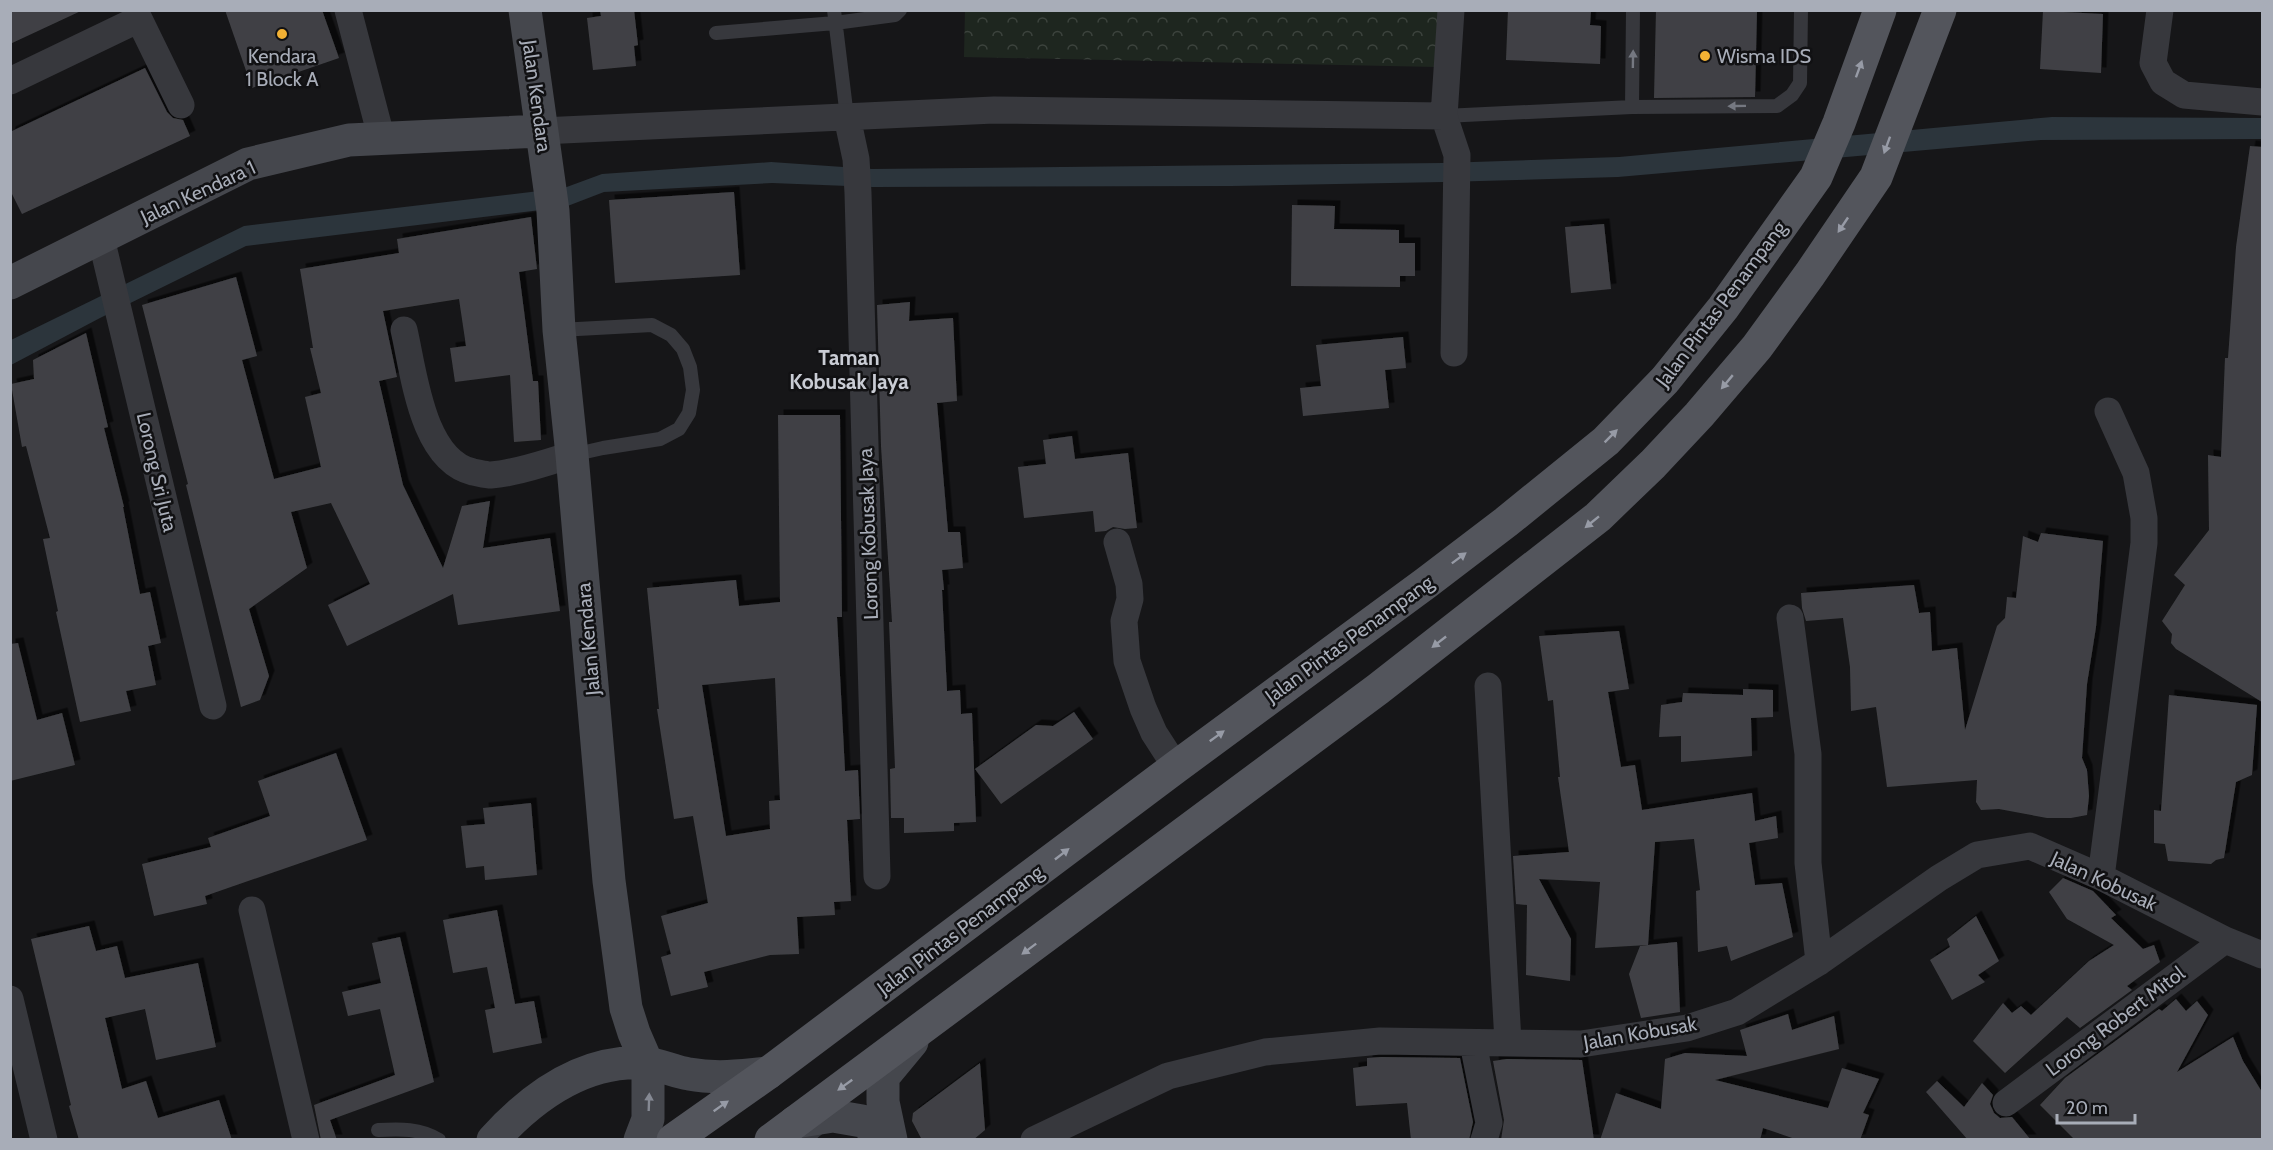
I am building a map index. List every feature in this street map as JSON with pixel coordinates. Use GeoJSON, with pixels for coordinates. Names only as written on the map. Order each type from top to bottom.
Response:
{"type":"FeatureCollection","features":[{"type":"Feature","properties":{"kind":"main road","name":"Jalan Pintas Penampang"},"geometry":{"type":"LineString","coordinates":[[673,1140],[768,1073],[1506,522],[1605,441],[1665,380],[1723,308],[1816,177],[1839,123],[1880,10]]}},
{"type":"Feature","properties":{"kind":"main road"},"geometry":{"type":"LineString","coordinates":[[790,1134],[926,1026],[1371,695],[1598,517],[1653,464],[1699,416],[1756,347],[1810,274],[1876,177],[1940,10]]}},
{"type":"Feature","properties":{"kind":"street"},"geometry":{"type":"LineString","coordinates":[[348,10],[382,140]]}},
{"type":"Feature","properties":{"kind":"street","name":"Jalan Kendara"},"geometry":{"type":"LineString","coordinates":[[525,10],[551,196],[559,330],[616,948],[626,1008],[647,1063]]}},
{"type":"Feature","properties":{"kind":"street"},"geometry":{"type":"LineString","coordinates":[[1452,10],[1444,116],[1457,155],[1454,353]]}},
{"type":"Feature","properties":{"kind":"street"},"geometry":{"type":"LineString","coordinates":[[2160,10],[2153,63],[2163,82],[2184,95],[2262,102]]}},
{"type":"Feature","properties":{"kind":"street"},"geometry":{"type":"LineString","coordinates":[[10,81],[138,15],[181,105]]}},
{"type":"Feature","properties":{"kind":"street"},"geometry":{"type":"LineString","coordinates":[[541,131],[994,110],[1444,116]]}},
{"type":"Feature","properties":{"kind":"street","name":"Lorong Kobusak Jaya"},"geometry":{"type":"LineString","coordinates":[[847,117],[856,159],[858,193],[877,876]]}},
{"type":"Feature","properties":{"kind":"street","name":"Jalan Kendara 1"},"geometry":{"type":"LineString","coordinates":[[10,283],[248,164],[349,140],[541,131]]}},
{"type":"Feature","properties":{"kind":"street","name":"Lorong Sri Juta"},"geometry":{"type":"LineString","coordinates":[[101,238],[213,706]]}},
{"type":"Feature","properties":{"kind":"street"},"geometry":{"type":"LineString","coordinates":[[404,330],[426,423],[435,442],[448,459],[468,470],[490,475],[572,455]]}},
{"type":"Feature","properties":{"kind":"street"},"geometry":{"type":"LineString","coordinates":[[2101,877],[2144,543],[2144,518],[2136,473],[2108,411]]}},
{"type":"Feature","properties":{"kind":"street"},"geometry":{"type":"LineString","coordinates":[[1118,542],[1129,584],[1130,599],[1124,621],[1127,661],[1150,725],[1176,767]]}},
{"type":"Feature","properties":{"kind":"street"},"geometry":{"type":"LineString","coordinates":[[1790,618],[1808,754],[1809,863],[1819,962]]}},
{"type":"Feature","properties":{"kind":"street"},"geometry":{"type":"LineString","coordinates":[[1488,686],[1508,1042]]}},
{"type":"Feature","properties":{"kind":"street","name":"Jalan Kobusak"},"geometry":{"type":"LineString","coordinates":[[1034,1140],[1168,1076],[1265,1052],[1380,1041],[1581,1044],[1687,1028],[1737,1012],[1819,962],[1939,878],[1977,855],[2030,846],[2101,877],[2262,955]]}},
{"type":"Feature","properties":{"kind":"street"},"geometry":{"type":"LineString","coordinates":[[252,910],[306,1140]]}},
{"type":"Feature","properties":{"kind":"street","name":"Lorong Robert Mitol"},"geometry":{"type":"LineString","coordinates":[[2006,1103],[2225,939]]}},
{"type":"Feature","properties":{"kind":"street"},"geometry":{"type":"LineString","coordinates":[[10,999],[44,1140]]}},
{"type":"Feature","properties":{"kind":"street"},"geometry":{"type":"LineString","coordinates":[[890,1139],[883,1102],[883,1077],[926,1026]]}},
{"type":"Feature","properties":{"kind":"street"},"geometry":{"type":"LineString","coordinates":[[1473,1043],[1489,1123],[1485,1140]]}},
{"type":"Feature","properties":{"kind":"street"},"geometry":{"type":"LineString","coordinates":[[493,1140],[521,1112],[571,1077],[602,1067],[620,1063],[647,1063],[708,1077],[768,1073]]}},
{"type":"Feature","properties":{"kind":"street"},"geometry":{"type":"LineString","coordinates":[[640,1140],[648,1119],[647,1063]]}},
{"type":"Feature","properties":{"kind":"street"},"geometry":{"type":"LineString","coordinates":[[790,1134],[833,1116],[862,1121],[890,1139]]}},
{"type":"Feature","properties":{"kind":"lane"},"geometry":{"type":"LineString","coordinates":[[716,33],[834,17],[895,15],[900,10]]}},
{"type":"Feature","properties":{"kind":"lane"},"geometry":{"type":"LineString","coordinates":[[1632,107],[1634,10]]}},
{"type":"Feature","properties":{"kind":"lane"},"geometry":{"type":"LineString","coordinates":[[1444,116],[1632,107],[1777,106],[1792,95],[1800,83],[1801,10]]}},
{"type":"Feature","properties":{"kind":"lane"},"geometry":{"type":"LineString","coordinates":[[834,17],[847,117]]}},
{"type":"Feature","properties":{"kind":"lane"},"geometry":{"type":"LineString","coordinates":[[559,330],[652,326],[671,335],[683,349],[690,368],[693,390],[689,413],[679,429],[660,439],[572,455]]}},
{"type":"Feature","properties":{"kind":"lane"},"geometry":{"type":"LineString","coordinates":[[378,1130],[411,1129],[440,1140]]}},
{"type":"Feature","properties":{"kind":"green space"},"geometry":{"type":"Polygon","coordinates":[[[965,11],[1438,11],[1437,67],[964,57],[965,11]]]}},
{"type":"Feature","properties":{"kind":"shaded area"},"geometry":{"type":"Polygon","coordinates":[[[2052,117],[2262,118],[2262,139],[2041,140],[1618,177],[1231,186],[873,187],[772,183],[604,192],[565,207],[246,246],[11,365],[11,340],[244,226],[564,188],[602,174],[771,162],[872,169],[1443,163],[1619,157],[2052,117]]]}},
{"type":"Feature","properties":{"kind":"building"},"geometry":{"type":"Polygon","coordinates":[[[10,10],[83,10],[10,44],[10,10]]]}},
{"type":"Feature","properties":{"kind":"building","name":"Kendara 1 Block A"},"geometry":{"type":"Polygon","coordinates":[[[225,10],[322,10],[339,58],[252,88],[225,10]]]}},
{"type":"Feature","properties":{"kind":"building"},"geometry":{"type":"Polygon","coordinates":[[[600,10],[634,10],[638,45],[634,46],[636,66],[593,70],[587,18],[601,16],[600,10]]]}},
{"type":"Feature","properties":{"kind":"building"},"geometry":{"type":"Polygon","coordinates":[[[1508,10],[1591,10],[1590,25],[1601,26],[1600,64],[1506,60],[1508,10]]]}},
{"type":"Feature","properties":{"kind":"building","name":"Wisma IDS"},"geometry":{"type":"Polygon","coordinates":[[[1656,10],[1757,10],[1755,97],[1654,98],[1656,10]]]}},
{"type":"Feature","properties":{"kind":"building"},"geometry":{"type":"Polygon","coordinates":[[[2043,11],[2103,14],[2101,73],[2040,69],[2043,11]]]}},
{"type":"Feature","properties":{"kind":"building"},"geometry":{"type":"Polygon","coordinates":[[[145,68],[167,112],[173,118],[183,120],[190,136],[22,214],[10,190],[10,132],[145,68]]]}},
{"type":"Feature","properties":{"kind":"building"},"geometry":{"type":"Polygon","coordinates":[[[2250,146],[2262,147],[2262,702],[2176,649],[2171,643],[2172,634],[2162,621],[2185,585],[2174,575],[2209,530],[2208,455],[2221,457],[2225,358],[2228,358],[2236,247],[2250,146]]]}},
{"type":"Feature","properties":{"kind":"building"},"geometry":{"type":"Polygon","coordinates":[[[734,192],[740,275],[615,283],[609,200],[734,192]]]}},
{"type":"Feature","properties":{"kind":"building"},"geometry":{"type":"Polygon","coordinates":[[[1292,205],[1335,206],[1334,229],[1399,230],[1399,243],[1415,243],[1415,276],[1400,276],[1400,287],[1291,286],[1292,205]]]}},
{"type":"Feature","properties":{"kind":"building"},"geometry":{"type":"Polygon","coordinates":[[[531,217],[537,269],[519,272],[533,381],[538,381],[541,440],[514,442],[510,375],[455,382],[450,348],[466,346],[459,299],[383,311],[397,377],[379,381],[403,485],[443,568],[462,506],[490,501],[483,548],[550,538],[560,611],[458,625],[453,594],[347,646],[328,605],[370,584],[331,503],[291,512],[307,568],[249,609],[269,676],[260,700],[241,707],[186,485],[188,484],[142,305],[236,277],[257,356],[242,360],[274,479],[321,467],[305,397],[321,393],[310,348],[313,348],[300,269],[399,253],[397,239],[531,217]]]}},
{"type":"Feature","properties":{"kind":"building"},"geometry":{"type":"Polygon","coordinates":[[[1604,224],[1611,289],[1571,293],[1565,227],[1604,224]]]}},
{"type":"Feature","properties":{"kind":"building"},"geometry":{"type":"Polygon","coordinates":[[[910,302],[909,321],[953,318],[957,401],[937,403],[948,532],[960,532],[963,568],[942,570],[944,590],[942,590],[947,691],[960,690],[961,714],[972,713],[976,822],[954,823],[954,831],[904,833],[904,818],[891,818],[890,769],[895,768],[889,622],[892,622],[881,446],[877,305],[910,302]]]}},
{"type":"Feature","properties":{"kind":"building"},"geometry":{"type":"Polygon","coordinates":[[[86,333],[108,427],[104,428],[124,507],[140,594],[150,592],[161,643],[148,646],[156,685],[126,691],[131,711],[80,722],[43,539],[50,538],[26,446],[22,447],[11,384],[34,379],[33,360],[86,333]]]}},
{"type":"Feature","properties":{"kind":"building"},"geometry":{"type":"Polygon","coordinates":[[[1403,337],[1406,368],[1385,370],[1389,408],[1303,416],[1300,388],[1321,386],[1316,345],[1403,337]]]}},
{"type":"Feature","properties":{"kind":"building"},"geometry":{"type":"Polygon","coordinates":[[[778,415],[840,415],[842,617],[837,617],[845,771],[858,770],[860,819],[847,820],[851,901],[834,902],[835,915],[797,917],[799,954],[770,955],[704,972],[708,987],[671,996],[661,957],[671,954],[661,916],[708,903],[693,816],[674,819],[657,709],[659,709],[647,588],[736,580],[739,606],[780,602],[778,415]],[[775,678],[702,685],[726,836],[770,829],[769,801],[780,800],[775,678]]]}},
{"type":"Feature","properties":{"kind":"building"},"geometry":{"type":"Polygon","coordinates":[[[1072,436],[1075,459],[1128,453],[1137,528],[1113,527],[1106,531],[1095,532],[1093,511],[1024,518],[1018,467],[1046,464],[1043,440],[1072,436]]]}},
{"type":"Feature","properties":{"kind":"building"},"geometry":{"type":"Polygon","coordinates":[[[2041,533],[2103,541],[2096,627],[2087,684],[2082,758],[2087,770],[2089,796],[2087,815],[2047,818],[1999,809],[1981,810],[1976,802],[1977,780],[1887,787],[1876,707],[1851,711],[1850,667],[1843,618],[1806,621],[1801,593],[1914,585],[1919,613],[1930,612],[1932,651],[1957,648],[1965,730],[1997,626],[2005,618],[2007,597],[2016,598],[2023,536],[2038,542],[2041,533]]]}},
{"type":"Feature","properties":{"kind":"building"},"geometry":{"type":"Polygon","coordinates":[[[1619,631],[1629,689],[1608,692],[1621,767],[1635,765],[1642,810],[1752,793],[1755,821],[1776,816],[1778,838],[1749,843],[1755,885],[1782,883],[1793,937],[1731,961],[1727,946],[1698,952],[1696,891],[1700,890],[1694,839],[1655,842],[1648,945],[1595,948],[1600,882],[1539,879],[1571,939],[1570,981],[1526,975],[1527,905],[1516,904],[1513,856],[1569,852],[1558,777],[1560,777],[1553,700],[1548,701],[1539,636],[1619,631]]]}},
{"type":"Feature","properties":{"kind":"building"},"geometry":{"type":"Polygon","coordinates":[[[18,643],[37,720],[62,713],[75,765],[10,781],[10,644],[18,643]]]}},
{"type":"Feature","properties":{"kind":"building"},"geometry":{"type":"Polygon","coordinates":[[[1743,689],[1773,690],[1773,717],[1751,718],[1752,756],[1681,762],[1681,736],[1659,737],[1661,705],[1682,702],[1683,693],[1743,695],[1743,689]]]}},
{"type":"Feature","properties":{"kind":"building"},"geometry":{"type":"Polygon","coordinates":[[[2169,695],[2257,705],[2252,775],[2236,782],[2224,858],[2211,864],[2168,861],[2165,844],[2154,843],[2154,810],[2161,811],[2169,695]]]}},
{"type":"Feature","properties":{"kind":"building"},"geometry":{"type":"Polygon","coordinates":[[[1074,712],[1093,739],[1001,804],[975,769],[1036,725],[1053,726],[1074,712]]]}},
{"type":"Feature","properties":{"kind":"building"},"geometry":{"type":"Polygon","coordinates":[[[336,753],[367,840],[205,896],[207,904],[154,916],[142,864],[211,847],[208,838],[270,816],[258,781],[336,753]]]}},
{"type":"Feature","properties":{"kind":"building"},"geometry":{"type":"Polygon","coordinates":[[[531,803],[537,875],[485,880],[484,866],[466,868],[461,826],[485,824],[483,808],[531,803]]]}},
{"type":"Feature","properties":{"kind":"building"},"geometry":{"type":"Polygon","coordinates":[[[2063,878],[2093,891],[2116,915],[2111,918],[2143,949],[2154,945],[2160,962],[2127,986],[2132,990],[2080,1028],[2067,1017],[2005,1073],[1973,1041],[2003,1003],[2012,1013],[2021,1006],[2031,1015],[2089,961],[2114,945],[2067,919],[2049,892],[2063,878]]]}},
{"type":"Feature","properties":{"kind":"building"},"geometry":{"type":"Polygon","coordinates":[[[497,910],[515,1004],[534,1001],[542,1043],[493,1053],[485,1010],[495,1008],[487,967],[453,973],[443,920],[497,910]]]}},
{"type":"Feature","properties":{"kind":"building"},"geometry":{"type":"Polygon","coordinates":[[[1976,916],[1999,961],[1978,975],[1985,982],[1952,1000],[1930,960],[1950,947],[1947,939],[1976,916]]]}},
{"type":"Feature","properties":{"kind":"building"},"geometry":{"type":"Polygon","coordinates":[[[89,926],[96,951],[117,946],[125,978],[198,963],[216,1047],[156,1060],[145,1009],[105,1018],[122,1089],[146,1081],[158,1118],[219,1100],[232,1140],[79,1140],[69,1106],[71,1105],[31,939],[89,926]]]}},
{"type":"Feature","properties":{"kind":"building"},"geometry":{"type":"Polygon","coordinates":[[[400,937],[434,1082],[330,1120],[337,1140],[321,1140],[314,1105],[395,1075],[380,1009],[348,1016],[342,992],[381,983],[372,943],[400,937]]]}},
{"type":"Feature","properties":{"kind":"building"},"geometry":{"type":"Polygon","coordinates":[[[1677,942],[1680,1012],[1641,1018],[1629,974],[1640,946],[1677,942]]]}},
{"type":"Feature","properties":{"kind":"building"},"geometry":{"type":"Polygon","coordinates":[[[2176,999],[2186,1011],[2197,1001],[2208,1015],[2177,1072],[2233,1037],[2243,1061],[2262,1092],[2262,1140],[2075,1140],[2040,1105],[2065,1078],[2176,999]]]}},
{"type":"Feature","properties":{"kind":"building"},"geometry":{"type":"Polygon","coordinates":[[[1788,1014],[1792,1030],[1834,1016],[1839,1049],[1715,1080],[1828,1108],[1842,1068],[1879,1079],[1863,1113],[1869,1115],[1860,1140],[1798,1140],[1763,1128],[1760,1140],[1600,1140],[1616,1093],[1661,1109],[1665,1059],[1685,1053],[1747,1056],[1740,1030],[1788,1014]]]}},
{"type":"Feature","properties":{"kind":"building"},"geometry":{"type":"Polygon","coordinates":[[[1367,1058],[1460,1058],[1473,1122],[1469,1140],[1411,1140],[1407,1103],[1356,1106],[1353,1068],[1367,1066],[1367,1058]]]}},
{"type":"Feature","properties":{"kind":"building"},"geometry":{"type":"Polygon","coordinates":[[[1507,1059],[1582,1060],[1594,1140],[1501,1140],[1504,1120],[1493,1061],[1507,1059]]]}},
{"type":"Feature","properties":{"kind":"building"},"geometry":{"type":"Polygon","coordinates":[[[980,1063],[985,1130],[973,1140],[922,1140],[912,1121],[913,1113],[980,1063]]]}},
{"type":"Feature","properties":{"kind":"building"},"geometry":{"type":"Polygon","coordinates":[[[1937,1081],[1964,1107],[1982,1083],[1993,1095],[1990,1104],[1994,1113],[2000,1118],[2012,1117],[2031,1140],[1968,1140],[1926,1092],[1937,1081]]]}},
{"type":"Feature","properties":{"kind":"place","name":"Kendara 1 Block A"},"geometry":{"type":"Point","coordinates":[282,34]}},
{"type":"Feature","properties":{"kind":"place","name":"Wisma IDS"},"geometry":{"type":"Point","coordinates":[1705,56]}},
{"type":"Feature","properties":{"kind":"district","name":"Taman Kobusak Jaya"},"geometry":{"type":"Point","coordinates":[849,369]}}]}
